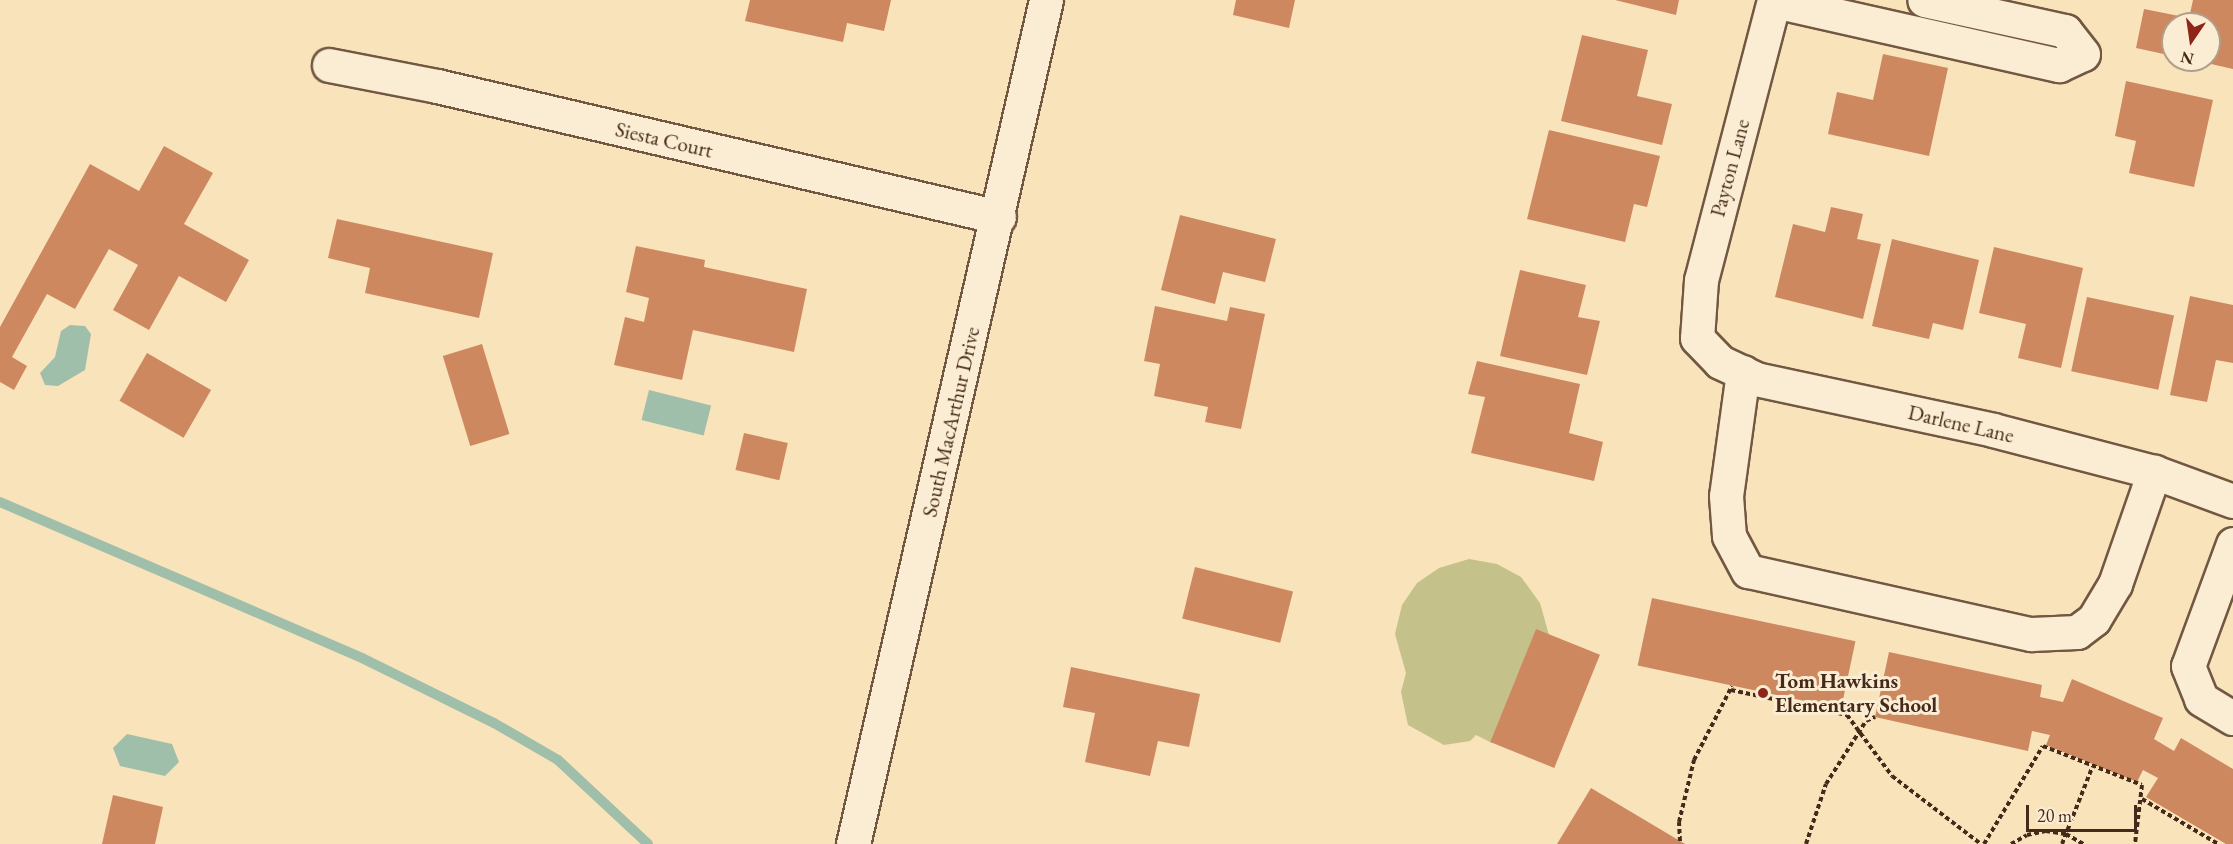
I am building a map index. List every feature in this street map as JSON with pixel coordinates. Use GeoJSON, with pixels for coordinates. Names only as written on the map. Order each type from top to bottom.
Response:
{"type":"FeatureCollection","features":[{"type":"Feature","properties":{"kind":"street","name":"South MacArthur Drive"},"geometry":{"type":"LineString","coordinates":[[853,844],[999,217],[1046,0]]}},
{"type":"Feature","properties":{"kind":"street"},"geometry":{"type":"LineString","coordinates":[[1774,0],[2059,65],[2083,54],[2065,31],[1924,0]]}},
{"type":"Feature","properties":{"kind":"street","name":"Payton Lane"},"geometry":{"type":"LineString","coordinates":[[1697,338],[1701,280],[1774,0]]}},
{"type":"Feature","properties":{"kind":"street","name":"Siesta Court"},"geometry":{"type":"LineString","coordinates":[[328,65],[437,86],[999,217]]}},
{"type":"Feature","properties":{"kind":"street","name":"Darlene Lane"},"geometry":{"type":"LineString","coordinates":[[1697,338],[1720,362],[1743,372],[2154,472],[2233,501]]}},
{"type":"Feature","properties":{"kind":"street"},"geometry":{"type":"LineString","coordinates":[[1743,372],[1726,496],[1729,536],[1748,571],[2031,634],[2077,632],[2094,619],[2115,584],[2154,472]]}},
{"type":"Feature","properties":{"kind":"street"},"geometry":{"type":"LineString","coordinates":[[2233,544],[2188,666],[2201,699],[2233,718]]}},
{"type":"Feature","properties":{"kind":"path"},"geometry":{"type":"LineString","coordinates":[[1680,841],[1679,822],[1694,760],[1732,688],[1847,715],[1905,788],[1983,844],[2043,746],[2092,768],[2142,786],[2135,844]]}},
{"type":"Feature","properties":{"kind":"path"},"geometry":{"type":"LineString","coordinates":[[1806,844],[1826,784],[1858,731],[1866,721],[1875,717]]}},
{"type":"Feature","properties":{"kind":"path"},"geometry":{"type":"LineString","coordinates":[[2062,844],[2092,768]]}},
{"type":"Feature","properties":{"kind":"path"},"geometry":{"type":"LineString","coordinates":[[2141,798],[2218,844]]}},
{"type":"Feature","properties":{"kind":"path"},"geometry":{"type":"LineString","coordinates":[[2011,844],[2027,835],[2046,831],[2066,834],[2083,844]]}},
{"type":"Feature","properties":{"kind":"shaded area"},"geometry":{"type":"Polygon","coordinates":[[[70,325],[85,326],[91,334],[85,370],[58,386],[45,385],[40,373],[55,357],[61,331],[70,325]]]}},
{"type":"Feature","properties":{"kind":"shaded area"},"geometry":{"type":"Polygon","coordinates":[[[649,390],[711,405],[704,436],[642,420],[649,390]]]}},
{"type":"Feature","properties":{"kind":"shaded area"},"geometry":{"type":"Polygon","coordinates":[[[1469,559],[1497,564],[1521,577],[1540,603],[1549,635],[1536,630],[1492,743],[1476,735],[1470,741],[1444,745],[1408,725],[1401,692],[1406,673],[1395,634],[1402,605],[1417,583],[1439,568],[1469,559]]]}},
{"type":"Feature","properties":{"kind":"shaded area"},"geometry":{"type":"Polygon","coordinates":[[[127,734],[172,744],[179,762],[165,776],[120,766],[113,748],[127,734]]]}},
{"type":"Feature","properties":{"kind":"building"},"geometry":{"type":"Polygon","coordinates":[[[750,0],[891,0],[884,31],[847,23],[843,42],[745,21],[750,0]]]}},
{"type":"Feature","properties":{"kind":"building"},"geometry":{"type":"Polygon","coordinates":[[[1236,0],[1295,0],[1289,28],[1233,15],[1236,0]]]}},
{"type":"Feature","properties":{"kind":"building"},"geometry":{"type":"Polygon","coordinates":[[[1615,0],[1679,0],[1676,15],[1615,0]]]}},
{"type":"Feature","properties":{"kind":"building"},"geometry":{"type":"Polygon","coordinates":[[[2193,0],[2233,0],[2233,69],[2221,66],[2221,12],[2190,12],[2193,0]]]}},
{"type":"Feature","properties":{"kind":"building"},"geometry":{"type":"Polygon","coordinates":[[[2144,9],[2161,12],[2161,53],[2136,48],[2144,9]]]}},
{"type":"Feature","properties":{"kind":"building"},"geometry":{"type":"Polygon","coordinates":[[[1582,35],[1648,50],[1637,96],[1672,104],[1662,145],[1561,121],[1582,35]]]}},
{"type":"Feature","properties":{"kind":"building"},"geometry":{"type":"Polygon","coordinates":[[[1883,54],[1948,68],[1929,156],[1828,134],[1837,92],[1873,100],[1883,54]]]}},
{"type":"Feature","properties":{"kind":"building"},"geometry":{"type":"Polygon","coordinates":[[[2126,81],[2213,100],[2194,187],[2129,173],[2136,141],[2115,136],[2126,81]]]}},
{"type":"Feature","properties":{"kind":"building"},"geometry":{"type":"Polygon","coordinates":[[[1549,130],[1660,156],[1647,207],[1634,204],[1625,242],[1527,219],[1549,130]]]}},
{"type":"Feature","properties":{"kind":"building"},"geometry":{"type":"Polygon","coordinates":[[[164,146],[213,173],[184,224],[249,260],[226,302],[179,276],[149,330],[113,310],[138,265],[109,249],[75,309],[47,294],[12,357],[27,366],[14,390],[0,382],[0,327],[90,164],[139,191],[164,146]]]}},
{"type":"Feature","properties":{"kind":"building"},"geometry":{"type":"Polygon","coordinates":[[[1831,207],[1863,214],[1857,239],[1881,244],[1863,319],[1775,297],[1793,224],[1825,232],[1831,207]]]}},
{"type":"Feature","properties":{"kind":"building"},"geometry":{"type":"Polygon","coordinates":[[[1180,215],[1276,239],[1265,282],[1223,272],[1215,304],[1161,290],[1180,215]]]}},
{"type":"Feature","properties":{"kind":"building"},"geometry":{"type":"Polygon","coordinates":[[[337,219],[493,253],[479,318],[365,293],[370,268],[328,258],[337,219]]]}},
{"type":"Feature","properties":{"kind":"building"},"geometry":{"type":"Polygon","coordinates":[[[1892,239],[1979,260],[1963,330],[1933,323],[1929,339],[1872,326],[1892,239]]]}},
{"type":"Feature","properties":{"kind":"building"},"geometry":{"type":"Polygon","coordinates":[[[636,246],[705,260],[704,267],[807,289],[794,352],[693,330],[682,380],[614,365],[625,317],[644,322],[649,298],[626,292],[636,246]]]}},
{"type":"Feature","properties":{"kind":"building"},"geometry":{"type":"Polygon","coordinates":[[[1994,247],[2083,268],[2061,368],[2018,358],[2026,324],[1979,313],[1994,247]]]}},
{"type":"Feature","properties":{"kind":"building"},"geometry":{"type":"Polygon","coordinates":[[[1520,270],[1586,285],[1578,317],[1600,321],[1587,375],[1500,356],[1520,270]]]}},
{"type":"Feature","properties":{"kind":"building"},"geometry":{"type":"Polygon","coordinates":[[[2190,296],[2233,305],[2233,363],[2216,360],[2207,402],[2170,395],[2190,296]]]}},
{"type":"Feature","properties":{"kind":"building"},"geometry":{"type":"Polygon","coordinates":[[[2087,297],[2174,316],[2158,390],[2071,371],[2087,297]]]}},
{"type":"Feature","properties":{"kind":"building"},"geometry":{"type":"Polygon","coordinates":[[[1155,306],[1227,321],[1230,307],[1265,314],[1241,429],[1205,422],[1208,407],[1154,396],[1160,364],[1144,361],[1155,306]]]}},
{"type":"Feature","properties":{"kind":"building"},"geometry":{"type":"Polygon","coordinates":[[[482,344],[509,434],[470,446],[443,356],[482,344]]]}},
{"type":"Feature","properties":{"kind":"building"},"geometry":{"type":"Polygon","coordinates":[[[147,353],[211,390],[184,438],[120,401],[147,353]]]}},
{"type":"Feature","properties":{"kind":"building"},"geometry":{"type":"Polygon","coordinates":[[[1477,361],[1580,384],[1569,433],[1603,442],[1594,481],[1471,453],[1485,397],[1468,394],[1477,361]]]}},
{"type":"Feature","properties":{"kind":"building"},"geometry":{"type":"Polygon","coordinates":[[[744,433],[788,443],[779,480],[735,470],[744,433]]]}},
{"type":"Feature","properties":{"kind":"building"},"geometry":{"type":"Polygon","coordinates":[[[1195,567],[1293,591],[1280,643],[1182,618],[1195,567]]]}},
{"type":"Feature","properties":{"kind":"building"},"geometry":{"type":"Polygon","coordinates":[[[1652,598],[1855,641],[1841,709],[1638,665],[1652,598]]]}},
{"type":"Feature","properties":{"kind":"building"},"geometry":{"type":"Polygon","coordinates":[[[1536,629],[1600,655],[1554,768],[1490,742],[1536,629]]]}},
{"type":"Feature","properties":{"kind":"building"},"geometry":{"type":"Polygon","coordinates":[[[1889,652],[2042,685],[2040,697],[2063,702],[2072,679],[2163,718],[2154,739],[2174,751],[2181,738],[2233,769],[2233,844],[2226,844],[2146,797],[2158,778],[2143,770],[2137,782],[2046,745],[2050,735],[2032,731],[2028,751],[1875,717],[1889,652]]]}},
{"type":"Feature","properties":{"kind":"building"},"geometry":{"type":"Polygon","coordinates":[[[1071,667],[1200,694],[1189,747],[1158,741],[1150,776],[1085,762],[1095,713],[1063,707],[1071,667]]]}},
{"type":"Feature","properties":{"kind":"building"},"geometry":{"type":"Polygon","coordinates":[[[1591,788],[1680,841],[1685,844],[1557,844],[1591,788]]]}},
{"type":"Feature","properties":{"kind":"building"},"geometry":{"type":"Polygon","coordinates":[[[113,795],[163,807],[155,844],[102,844],[113,795]]]}},
{"type":"Feature","properties":{"kind":"waterway"},"geometry":{"type":"LineString","coordinates":[[0,502],[362,658],[494,723],[558,760],[648,844]]}},
{"type":"Feature","properties":{"kind":"place","name":"Tom Hawkins Elementary School"},"geometry":{"type":"Point","coordinates":[1763,693]}}]}
